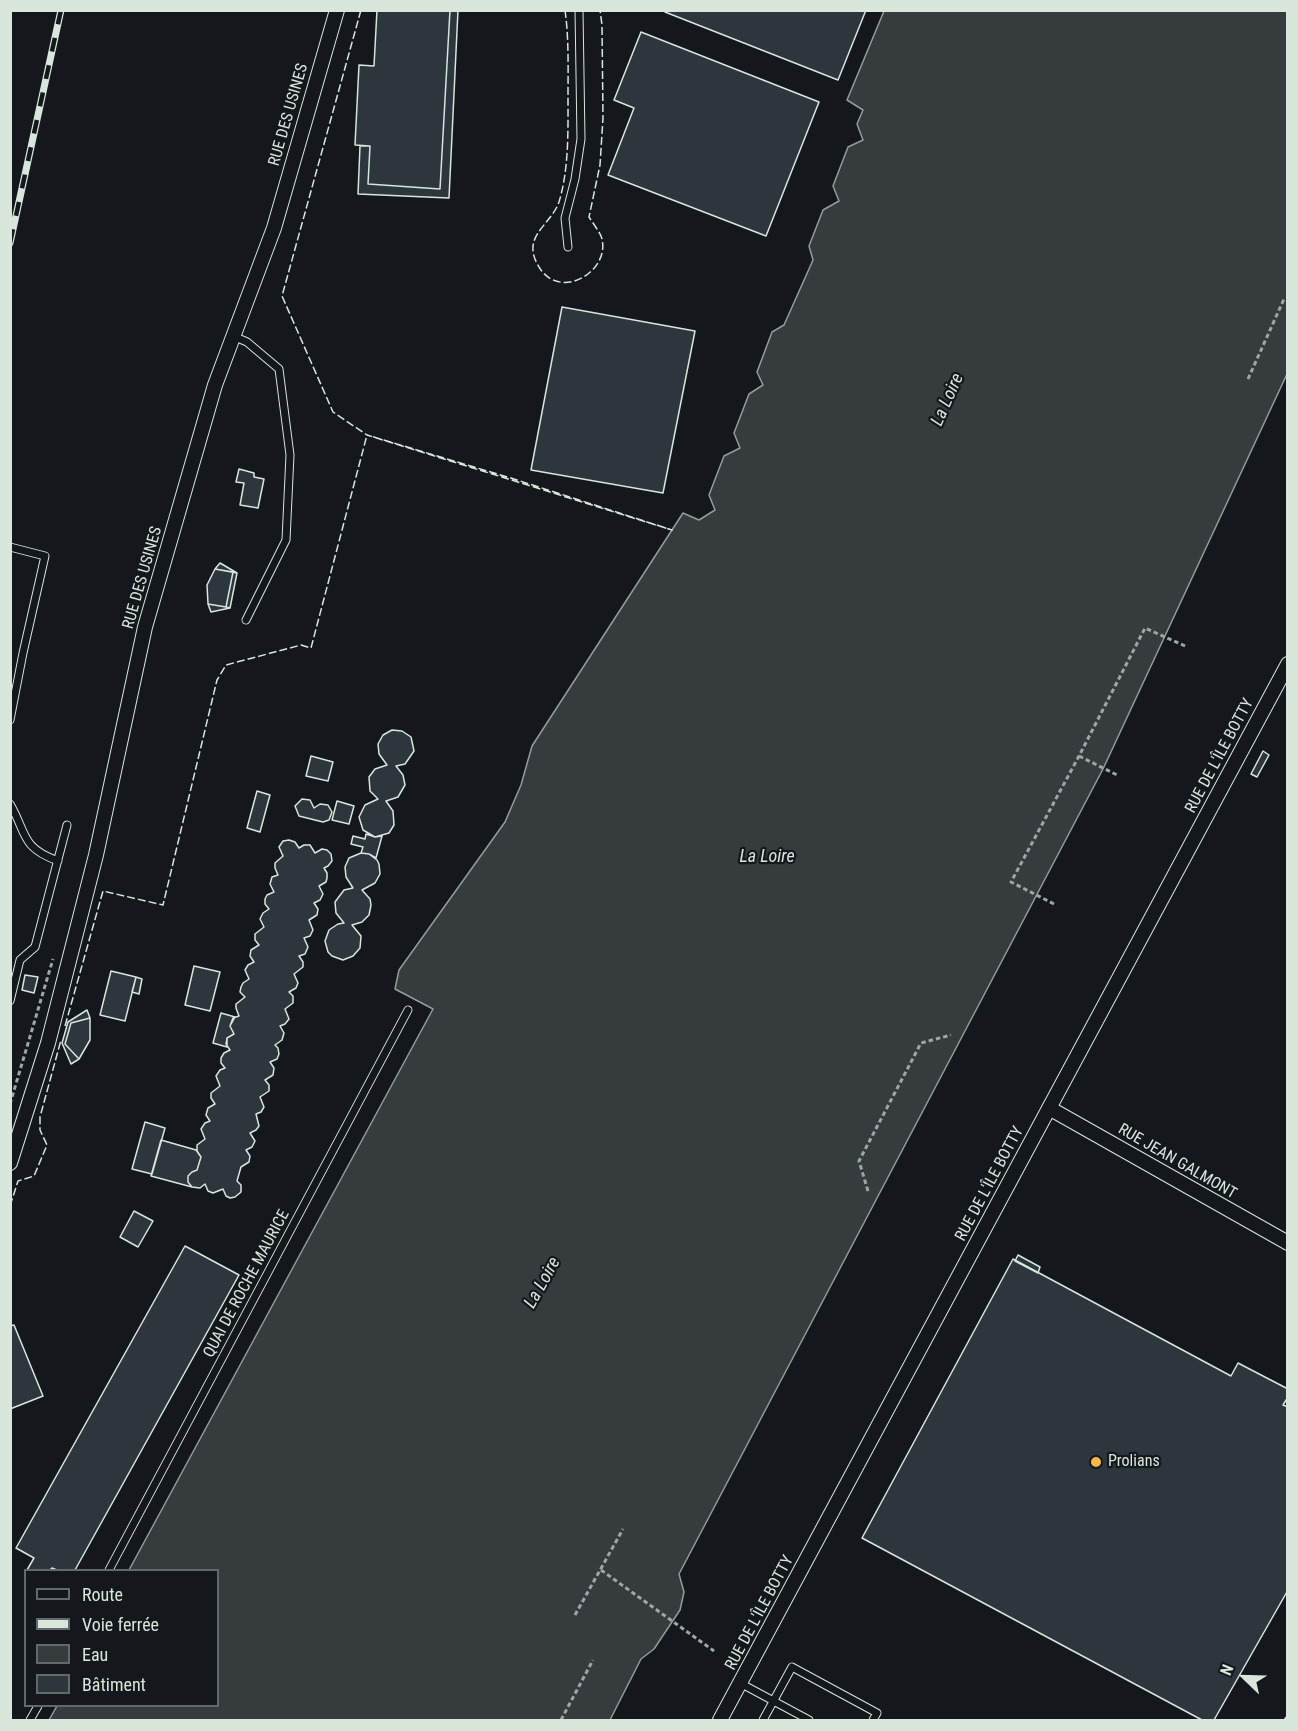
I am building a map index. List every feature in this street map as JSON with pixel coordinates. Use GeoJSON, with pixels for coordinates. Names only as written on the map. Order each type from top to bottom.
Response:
{"type":"FeatureCollection","features":[{"type":"Feature","properties":{"kind":"street","name":"RUE DES USINES"},"geometry":{"type":"LineString","coordinates":[[10,1163],[48,1043],[96,855],[145,627],[215,385],[274,228],[337,10]]}},
{"type":"Feature","properties":{"kind":"street","name":"RUE DE L'ÎLE BOTTY"},"geometry":{"type":"LineString","coordinates":[[720,1720],[1287,664]]}},
{"type":"Feature","properties":{"kind":"street","name":"RUE JEAN GALMONT"},"geometry":{"type":"LineString","coordinates":[[1049,1108],[1287,1244]]}},
{"type":"Feature","properties":{"kind":"lane"},"geometry":{"type":"LineString","coordinates":[[568,248],[565,218],[575,179],[581,139],[579,10]]}},
{"type":"Feature","properties":{"kind":"lane"},"geometry":{"type":"LineString","coordinates":[[234,336],[247,342],[279,369],[290,456],[286,540],[246,620]]}},
{"type":"Feature","properties":{"kind":"lane"},"geometry":{"type":"LineString","coordinates":[[10,547],[45,556],[10,720]]}},
{"type":"Feature","properties":{"kind":"lane"},"geometry":{"type":"LineString","coordinates":[[10,804],[25,839],[42,855],[58,861]]}},
{"type":"Feature","properties":{"kind":"lane"},"geometry":{"type":"LineString","coordinates":[[10,1001],[20,960],[36,947],[67,825]]}},
{"type":"Feature","properties":{"kind":"lane","name":"QUAI DE ROCHE MAURICE"},"geometry":{"type":"LineString","coordinates":[[110,1569],[408,1010]]}},
{"type":"Feature","properties":{"kind":"lane"},"geometry":{"type":"LineString","coordinates":[[763,1720],[792,1667],[877,1713],[873,1720]]}},
{"type":"Feature","properties":{"kind":"lane"},"geometry":{"type":"LineString","coordinates":[[740,1683],[809,1720]]}},
{"type":"Feature","properties":{"kind":"path"},"geometry":{"type":"LineString","coordinates":[[1248,379],[1284,299],[1287,300]]}},
{"type":"Feature","properties":{"kind":"path"},"geometry":{"type":"LineString","coordinates":[[1054,904],[1011,882],[1080,756],[1144,628],[1185,646]]}},
{"type":"Feature","properties":{"kind":"path"},"geometry":{"type":"LineString","coordinates":[[1080,756],[1119,776]]}},
{"type":"Feature","properties":{"kind":"path"},"geometry":{"type":"LineString","coordinates":[[868,1191],[859,1161],[921,1043],[951,1035]]}},
{"type":"Feature","properties":{"kind":"path"},"geometry":{"type":"LineString","coordinates":[[575,1615],[623,1529]]}},
{"type":"Feature","properties":{"kind":"path"},"geometry":{"type":"LineString","coordinates":[[601,1570],[714,1651]]}},
{"type":"Feature","properties":{"kind":"path"},"geometry":{"type":"LineString","coordinates":[[561,1720],[592,1660]]}},
{"type":"Feature","properties":{"kind":"water","name":"La Loire"},"geometry":{"type":"Polygon","coordinates":[[[884,11],[1287,11],[1287,374],[1103,769],[679,1574],[684,1592],[680,1610],[654,1649],[641,1659],[610,1720],[49,1720],[56,1707],[219,1707],[219,1569],[130,1569],[433,1009],[395,989],[399,970],[505,822],[521,785],[532,746],[683,513],[699,520],[715,510],[709,495],[724,456],[740,448],[734,433],[749,394],[763,385],[757,372],[772,332],[784,325],[813,260],[809,246],[823,210],[839,201],[833,186],[848,147],[863,140],[857,124],[863,110],[847,100],[884,11]]]}},
{"type":"Feature","properties":{"kind":"building"},"geometry":{"type":"Polygon","coordinates":[[[377,10],[450,10],[440,189],[368,184],[370,146],[355,145],[359,65],[374,66],[377,10]]]}},
{"type":"Feature","properties":{"kind":"building"},"geometry":{"type":"Polygon","coordinates":[[[450,10],[458,10],[449,198],[358,194],[360,146],[370,146],[368,184],[440,189],[450,10]]]}},
{"type":"Feature","properties":{"kind":"building"},"geometry":{"type":"Polygon","coordinates":[[[666,10],[866,10],[838,80],[665,12],[666,10]]]}},
{"type":"Feature","properties":{"kind":"building"},"geometry":{"type":"Polygon","coordinates":[[[641,32],[819,102],[766,236],[608,175],[634,108],[614,100],[641,32]]]}},
{"type":"Feature","properties":{"kind":"building"},"geometry":{"type":"Polygon","coordinates":[[[562,307],[695,331],[663,493],[531,470],[562,307]]]}},
{"type":"Feature","properties":{"kind":"building"},"geometry":{"type":"Polygon","coordinates":[[[239,469],[254,473],[254,477],[264,479],[258,508],[240,505],[244,483],[236,482],[239,469]]]}},
{"type":"Feature","properties":{"kind":"building"},"geometry":{"type":"Polygon","coordinates":[[[220,563],[237,573],[215,569],[220,563]]]}},
{"type":"Feature","properties":{"kind":"building"},"geometry":{"type":"Polygon","coordinates":[[[215,569],[233,572],[226,607],[208,604],[207,585],[215,569]]]}},
{"type":"Feature","properties":{"kind":"building"},"geometry":{"type":"Polygon","coordinates":[[[233,572],[237,573],[230,608],[226,607],[233,572]]]}},
{"type":"Feature","properties":{"kind":"building"},"geometry":{"type":"Polygon","coordinates":[[[208,604],[226,607],[230,608],[211,612],[208,604]]]}},
{"type":"Feature","properties":{"kind":"building"},"geometry":{"type":"Polygon","coordinates":[[[392,730],[402,731],[411,737],[414,751],[405,764],[396,766],[403,775],[405,785],[398,797],[386,801],[393,811],[394,825],[389,833],[375,837],[363,830],[359,817],[365,805],[378,799],[370,791],[369,777],[375,769],[387,765],[379,754],[378,744],[383,735],[392,730]]]}},
{"type":"Feature","properties":{"kind":"building"},"geometry":{"type":"Polygon","coordinates":[[[1263,751],[1269,755],[1257,777],[1251,774],[1263,751]]]}},
{"type":"Feature","properties":{"kind":"building"},"geometry":{"type":"Polygon","coordinates":[[[311,756],[333,762],[328,781],[306,776],[311,756]]]}},
{"type":"Feature","properties":{"kind":"building"},"geometry":{"type":"Polygon","coordinates":[[[257,791],[270,795],[260,832],[247,828],[257,791]]]}},
{"type":"Feature","properties":{"kind":"building"},"geometry":{"type":"Polygon","coordinates":[[[302,799],[310,800],[314,808],[320,804],[328,805],[332,812],[329,820],[323,822],[299,816],[295,806],[302,799]]]}},
{"type":"Feature","properties":{"kind":"building"},"geometry":{"type":"Polygon","coordinates":[[[337,801],[354,806],[349,824],[332,820],[337,801]]]}},
{"type":"Feature","properties":{"kind":"building"},"geometry":{"type":"Polygon","coordinates":[[[366,834],[375,837],[382,836],[376,858],[361,853],[363,847],[351,844],[353,836],[365,839],[366,834]]]}},
{"type":"Feature","properties":{"kind":"building"},"geometry":{"type":"Polygon","coordinates":[[[283,841],[295,842],[299,848],[310,845],[315,853],[322,849],[327,850],[331,854],[332,861],[324,868],[327,873],[326,882],[319,886],[323,894],[320,900],[314,903],[318,909],[317,915],[309,920],[313,930],[310,936],[304,938],[308,947],[305,954],[299,956],[303,967],[294,974],[298,983],[296,988],[289,992],[293,996],[293,1003],[285,1009],[289,1019],[280,1026],[284,1033],[282,1040],[275,1045],[279,1054],[277,1059],[270,1062],[274,1068],[273,1075],[265,1080],[269,1085],[269,1091],[260,1097],[264,1107],[256,1114],[259,1126],[250,1133],[255,1141],[252,1147],[246,1150],[250,1156],[249,1162],[241,1167],[237,1181],[241,1185],[241,1192],[230,1198],[226,1196],[223,1189],[213,1193],[208,1191],[205,1184],[200,1188],[192,1187],[188,1182],[188,1176],[197,1170],[201,1157],[197,1151],[197,1145],[205,1139],[201,1129],[205,1123],[210,1121],[206,1115],[208,1108],[215,1104],[211,1093],[220,1086],[216,1076],[220,1070],[225,1068],[221,1063],[221,1058],[230,1050],[226,1044],[227,1038],[234,1034],[230,1026],[233,1018],[239,1016],[236,1004],[245,997],[240,992],[241,987],[249,979],[245,970],[254,962],[250,956],[251,950],[259,945],[255,940],[255,934],[264,927],[260,919],[269,909],[265,904],[265,899],[267,895],[274,892],[270,884],[272,877],[278,875],[275,863],[283,856],[279,847],[283,841]]]}},
{"type":"Feature","properties":{"kind":"building"},"geometry":{"type":"Polygon","coordinates":[[[361,853],[369,854],[377,860],[380,874],[375,883],[362,890],[370,899],[369,915],[362,922],[352,925],[361,936],[360,948],[353,956],[343,960],[328,952],[325,941],[329,930],[344,923],[336,913],[335,902],[344,890],[353,888],[346,877],[345,867],[349,858],[361,853]]]}},
{"type":"Feature","properties":{"kind":"building"},"geometry":{"type":"Polygon","coordinates":[[[194,966],[220,972],[210,1011],[185,1005],[194,966]]]}},
{"type":"Feature","properties":{"kind":"building"},"geometry":{"type":"Polygon","coordinates":[[[111,971],[136,977],[125,1021],[100,1015],[111,971]]]}},
{"type":"Feature","properties":{"kind":"building"},"geometry":{"type":"Polygon","coordinates":[[[25,975],[38,977],[34,993],[22,990],[25,975]]]}},
{"type":"Feature","properties":{"kind":"building"},"geometry":{"type":"Polygon","coordinates":[[[136,977],[142,979],[139,994],[132,992],[136,977]]]}},
{"type":"Feature","properties":{"kind":"building"},"geometry":{"type":"Polygon","coordinates":[[[87,1010],[90,1018],[71,1023],[65,1044],[79,1059],[71,1064],[62,1043],[68,1022],[87,1010]]]}},
{"type":"Feature","properties":{"kind":"building"},"geometry":{"type":"Polygon","coordinates":[[[221,1013],[235,1017],[230,1026],[234,1034],[227,1038],[227,1047],[213,1043],[221,1013]]]}},
{"type":"Feature","properties":{"kind":"building"},"geometry":{"type":"Polygon","coordinates":[[[90,1018],[90,1040],[79,1059],[65,1044],[71,1023],[90,1018]]]}},
{"type":"Feature","properties":{"kind":"building"},"geometry":{"type":"Polygon","coordinates":[[[145,1122],[165,1128],[152,1174],[132,1169],[145,1122]]]}},
{"type":"Feature","properties":{"kind":"building"},"geometry":{"type":"Polygon","coordinates":[[[161,1140],[196,1150],[201,1157],[197,1170],[188,1176],[188,1182],[192,1187],[151,1176],[161,1140]]]}},
{"type":"Feature","properties":{"kind":"building"},"geometry":{"type":"Polygon","coordinates":[[[134,1211],[153,1221],[138,1247],[120,1237],[134,1211]]]}},
{"type":"Feature","properties":{"kind":"building"},"geometry":{"type":"Polygon","coordinates":[[[185,1246],[239,1275],[76,1569],[28,1569],[34,1558],[16,1548],[185,1246]]]}},
{"type":"Feature","properties":{"kind":"building"},"geometry":{"type":"Polygon","coordinates":[[[1018,1255],[1040,1267],[1038,1273],[1015,1261],[1018,1255]]]}},
{"type":"Feature","properties":{"kind":"building","name":"Prolians"},"geometry":{"type":"Polygon","coordinates":[[[1013,1259],[1231,1376],[1238,1363],[1288,1389],[1288,1397],[1283,1405],[1288,1407],[1288,1590],[1214,1720],[1202,1720],[862,1538],[1013,1259]]]}},
{"type":"Feature","properties":{"kind":"building"},"geometry":{"type":"Polygon","coordinates":[[[14,1325],[43,1396],[10,1409],[10,1326],[14,1325]]]}},
{"type":"Feature","properties":{"kind":"railway"},"geometry":{"type":"LineString","coordinates":[[10,243],[61,10]]}},
{"type":"Feature","properties":{"kind":"fence"},"geometry":{"type":"LineString","coordinates":[[361,10],[282,296],[333,412],[367,435],[672,530],[514,479],[367,435]]}},
{"type":"Feature","properties":{"kind":"fence"},"geometry":{"type":"LineString","coordinates":[[565,10],[568,54],[565,176],[559,202],[538,233],[533,249],[541,270],[551,279],[562,282],[584,277],[600,259],[603,248],[601,236],[589,217],[600,165],[603,118],[600,10]]}},
{"type":"Feature","properties":{"kind":"fence"},"geometry":{"type":"LineString","coordinates":[[65,1026],[103,891],[163,905],[217,680],[226,665],[301,645],[311,648],[367,435]]}},
{"type":"Feature","properties":{"kind":"fence"},"geometry":{"type":"LineString","coordinates":[[10,1206],[18,1181],[34,1176],[47,1145],[40,1130],[40,1117],[61,1040]]}},
{"type":"Feature","properties":{"kind":"fence"},"geometry":{"type":"LineString","coordinates":[[1284,1720],[1288,1715]]}},
{"type":"Feature","properties":{"kind":"place","name":"Prolians"},"geometry":{"type":"Point","coordinates":[1096,1462]}}]}
